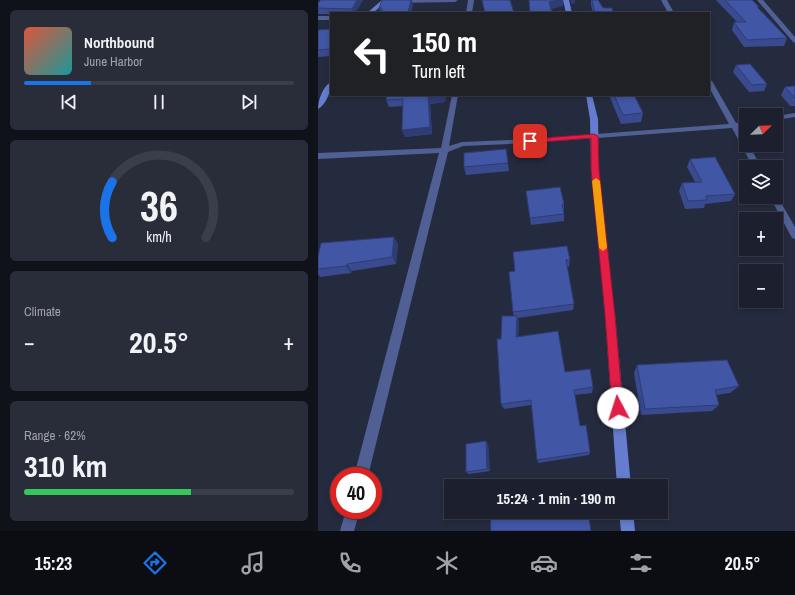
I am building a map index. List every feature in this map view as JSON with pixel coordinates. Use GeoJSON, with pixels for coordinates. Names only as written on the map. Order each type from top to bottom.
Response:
{"type":"FeatureCollection","features":[{"type":"Feature","properties":{"kind":"street"},"geometry":{"type":"LineString","coordinates":[[395,2],[455,0]]}},
{"type":"Feature","properties":{"kind":"street"},"geometry":{"type":"LineString","coordinates":[[469,12],[471,0]]}},
{"type":"Feature","properties":{"kind":"street"},"geometry":{"type":"LineString","coordinates":[[566,0],[569,12]]}},
{"type":"Feature","properties":{"kind":"street"},"geometry":{"type":"LineString","coordinates":[[664,0],[670,12]]}},
{"type":"Feature","properties":{"kind":"street"},"geometry":{"type":"LineString","coordinates":[[760,0],[795,41]]}},
{"type":"Feature","properties":{"kind":"street"},"geometry":{"type":"LineString","coordinates":[[371,12],[384,2]]}},
{"type":"Feature","properties":{"kind":"street"},"geometry":{"type":"LineString","coordinates":[[318,18],[330,18]]}},
{"type":"Feature","properties":{"kind":"street"},"geometry":{"type":"LineString","coordinates":[[710,83],[753,160]]}},
{"type":"Feature","properties":{"kind":"street"},"geometry":{"type":"LineString","coordinates":[[318,107],[330,86]]}},
{"type":"Feature","properties":{"kind":"street"},"geometry":{"type":"LineString","coordinates":[[363,467],[444,150],[455,96]]}},
{"type":"Feature","properties":{"kind":"street"},"geometry":{"type":"LineString","coordinates":[[589,96],[594,119],[595,170],[610,315],[623,479]]}},
{"type":"Feature","properties":{"kind":"street"},"geometry":{"type":"LineString","coordinates":[[783,117],[795,115]]}},
{"type":"Feature","properties":{"kind":"street"},"geometry":{"type":"LineString","coordinates":[[318,156],[444,150],[462,144],[530,141],[739,125]]}},
{"type":"Feature","properties":{"kind":"street"},"geometry":{"type":"LineString","coordinates":[[778,204],[795,235]]}},
{"type":"Feature","properties":{"kind":"street"},"geometry":{"type":"LineString","coordinates":[[347,531],[350,519]]}},
{"type":"Feature","properties":{"kind":"street"},"geometry":{"type":"LineString","coordinates":[[627,519],[628,531]]}},
{"type":"Feature","properties":{"kind":"building"},"geometry":{"type":"Polygon","coordinates":[[[321,0],[357,0],[352,9],[318,8],[318,3],[321,0]]]}},
{"type":"Feature","properties":{"kind":"building"},"geometry":{"type":"Polygon","coordinates":[[[382,0],[411,0],[408,12],[382,12],[382,8],[379,8],[382,0]]]}},
{"type":"Feature","properties":{"kind":"building"},"geometry":{"type":"Polygon","coordinates":[[[482,0],[510,0],[514,12],[485,12],[482,0]]]}},
{"type":"Feature","properties":{"kind":"building"},"geometry":{"type":"Polygon","coordinates":[[[529,0],[558,0],[549,2],[552,12],[530,12],[529,0]]]}},
{"type":"Feature","properties":{"kind":"building"},"geometry":{"type":"Polygon","coordinates":[[[592,0],[598,0],[603,8],[612,8],[613,12],[595,12],[592,0]]]}},
{"type":"Feature","properties":{"kind":"building"},"geometry":{"type":"Polygon","coordinates":[[[725,0],[752,0],[787,38],[747,40],[734,22],[746,22],[725,0]]]}},
{"type":"Feature","properties":{"kind":"building"},"geometry":{"type":"Polygon","coordinates":[[[330,29],[330,49],[318,50],[318,30],[330,29]]]}},
{"type":"Feature","properties":{"kind":"building"},"geometry":{"type":"Polygon","coordinates":[[[750,64],[767,84],[752,85],[736,65],[750,64]]]}},
{"type":"Feature","properties":{"kind":"building"},"geometry":{"type":"Polygon","coordinates":[[[795,86],[795,98],[785,87],[795,86]]]}},
{"type":"Feature","properties":{"kind":"building"},"geometry":{"type":"Polygon","coordinates":[[[387,96],[428,96],[430,127],[402,130],[403,99],[386,100],[387,96]]]}},
{"type":"Feature","properties":{"kind":"building"},"geometry":{"type":"Polygon","coordinates":[[[614,96],[634,96],[643,113],[623,115],[614,96]]]}},
{"type":"Feature","properties":{"kind":"building"},"geometry":{"type":"Polygon","coordinates":[[[506,149],[508,163],[464,167],[464,153],[506,149]]]}},
{"type":"Feature","properties":{"kind":"building"},"geometry":{"type":"Polygon","coordinates":[[[715,157],[735,194],[706,196],[707,200],[688,201],[682,183],[702,182],[690,159],[715,157]]]}},
{"type":"Feature","properties":{"kind":"building"},"geometry":{"type":"Polygon","coordinates":[[[560,187],[564,204],[562,204],[564,214],[530,218],[526,191],[560,187]]]}},
{"type":"Feature","properties":{"kind":"building"},"geometry":{"type":"Polygon","coordinates":[[[394,237],[392,257],[347,264],[346,266],[318,269],[318,256],[321,243],[394,237]]]}},
{"type":"Feature","properties":{"kind":"building"},"geometry":{"type":"Polygon","coordinates":[[[567,246],[570,260],[566,260],[574,304],[513,312],[509,272],[515,271],[513,252],[567,246]]]}},
{"type":"Feature","properties":{"kind":"building"},"geometry":{"type":"Polygon","coordinates":[[[502,316],[517,316],[516,337],[558,331],[565,372],[590,369],[593,387],[574,390],[580,426],[586,425],[590,452],[537,460],[531,400],[501,404],[497,339],[501,339],[502,316]]]}},
{"type":"Feature","properties":{"kind":"building"},"geometry":{"type":"Polygon","coordinates":[[[727,360],[739,386],[715,390],[719,405],[645,409],[637,365],[727,360]]]}},
{"type":"Feature","properties":{"kind":"building"},"geometry":{"type":"Polygon","coordinates":[[[486,441],[487,469],[466,472],[466,444],[486,441]]]}},
{"type":"Feature","properties":{"kind":"building"},"geometry":{"type":"Polygon","coordinates":[[[490,519],[589,519],[591,531],[491,531],[490,519]]]}},
{"type":"Feature","properties":{"kind":"slow traffic"},"geometry":{"type":"LineString","coordinates":[[596,181],[603,248]]}},
{"type":"Feature","properties":{"kind":"route"},"geometry":{"type":"LineString","coordinates":[[530,141],[594,136],[595,170],[618,408]]}}]}
